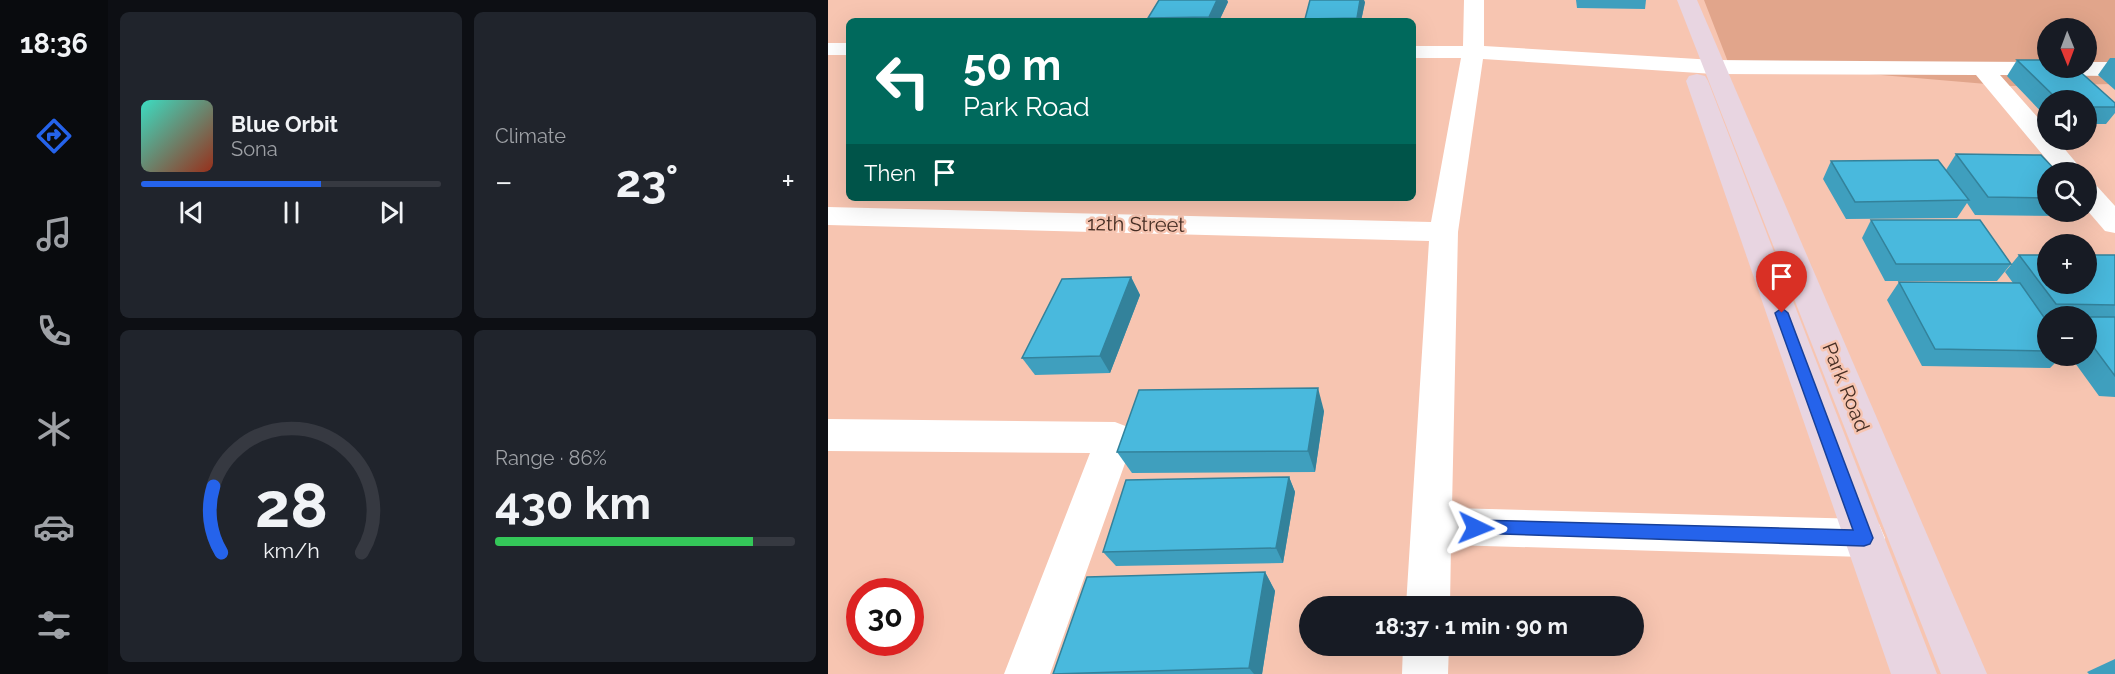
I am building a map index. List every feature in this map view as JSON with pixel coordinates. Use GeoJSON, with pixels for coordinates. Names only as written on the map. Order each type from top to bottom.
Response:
{"type":"FeatureCollection","features":[{"type":"Feature","properties":{"kind":"street"},"geometry":{"type":"LineString","coordinates":[[1428,596],[1444,232],[1473,52],[1474,0]]}},
{"type":"Feature","properties":{"kind":"street","name":"Park Road"},"geometry":{"type":"LineString","coordinates":[[1665,0],[1703,66],[1964,674]]}},
{"type":"Feature","properties":{"kind":"street","name":"Park Road"},"geometry":{"type":"LineString","coordinates":[[1687,0],[1703,66],[1864,538],[1914,674]]}},
{"type":"Feature","properties":{"kind":"street"},"geometry":{"type":"LineString","coordinates":[[828,48],[846,49]]}},
{"type":"Feature","properties":{"kind":"street"},"geometry":{"type":"LineString","coordinates":[[1416,52],[1473,52],[1703,66],[2115,69]]}},
{"type":"Feature","properties":{"kind":"street"},"geometry":{"type":"LineString","coordinates":[[1982,68],[2062,162]]}},
{"type":"Feature","properties":{"kind":"street","name":"12th Street"},"geometry":{"type":"LineString","coordinates":[[828,216],[1444,232]]}},
{"type":"Feature","properties":{"kind":"street"},"geometry":{"type":"LineString","coordinates":[[828,435],[1115,438],[1028,674]]}},
{"type":"Feature","properties":{"kind":"street"},"geometry":{"type":"LineString","coordinates":[[1431,526],[1864,538]]}},
{"type":"Feature","properties":{"kind":"street"},"geometry":{"type":"LineString","coordinates":[[1425,674],[1426,656]]}},
{"type":"Feature","properties":{"kind":"shaded area"},"geometry":{"type":"Polygon","coordinates":[[[1704,0],[2115,0],[2115,84],[2010,86],[1728,62],[1704,0]]]}},
{"type":"Feature","properties":{"kind":"building"},"geometry":{"type":"Polygon","coordinates":[[[1159,0],[1217,0],[1209,17],[1148,18],[1159,0]]]}},
{"type":"Feature","properties":{"kind":"building"},"geometry":{"type":"Polygon","coordinates":[[[1310,0],[1360,0],[1357,18],[1305,18],[1310,0]]]}},
{"type":"Feature","properties":{"kind":"building"},"geometry":{"type":"Polygon","coordinates":[[[2017,60],[2037,60],[2037,78],[2087,78],[2115,103],[2115,107],[2097,107],[2097,90],[2048,90],[2017,60]]]}},
{"type":"Feature","properties":{"kind":"building"},"geometry":{"type":"Polygon","coordinates":[[[1956,154],[2041,155],[2048,162],[2037,162],[2037,198],[1988,197],[1956,154]]]}},
{"type":"Feature","properties":{"kind":"building"},"geometry":{"type":"Polygon","coordinates":[[[1938,160],[1969,200],[1855,202],[1831,161],[1938,160]]]}},
{"type":"Feature","properties":{"kind":"building"},"geometry":{"type":"Polygon","coordinates":[[[1871,220],[1980,220],[2011,264],[1896,264],[1871,220]]]}},
{"type":"Feature","properties":{"kind":"building"},"geometry":{"type":"Polygon","coordinates":[[[2019,255],[2037,255],[2037,279],[2019,255]]]}},
{"type":"Feature","properties":{"kind":"building"},"geometry":{"type":"Polygon","coordinates":[[[2097,255],[2115,255],[2115,305],[2056,304],[2048,294],[2097,294],[2097,255]]]}},
{"type":"Feature","properties":{"kind":"building"},"geometry":{"type":"Polygon","coordinates":[[[1131,277],[1100,356],[1022,358],[1062,279],[1131,277]]]}},
{"type":"Feature","properties":{"kind":"building"},"geometry":{"type":"Polygon","coordinates":[[[1899,282],[2020,283],[2037,307],[2037,351],[1935,349],[1899,282]]]}},
{"type":"Feature","properties":{"kind":"building"},"geometry":{"type":"Polygon","coordinates":[[[2097,317],[2115,317],[2115,376],[2097,352],[2097,317]]]}},
{"type":"Feature","properties":{"kind":"building"},"geometry":{"type":"Polygon","coordinates":[[[1318,388],[1308,451],[1117,452],[1139,390],[1318,388]]]}},
{"type":"Feature","properties":{"kind":"building"},"geometry":{"type":"Polygon","coordinates":[[[1289,477],[1276,548],[1103,552],[1126,480],[1289,477]]]}},
{"type":"Feature","properties":{"kind":"building"},"geometry":{"type":"Polygon","coordinates":[[[1265,572],[1249,668],[1053,674],[1087,577],[1265,572]]]}},
{"type":"Feature","properties":{"kind":"route"},"geometry":{"type":"LineString","coordinates":[[1476,528],[1864,538],[1782,313]]}}]}
